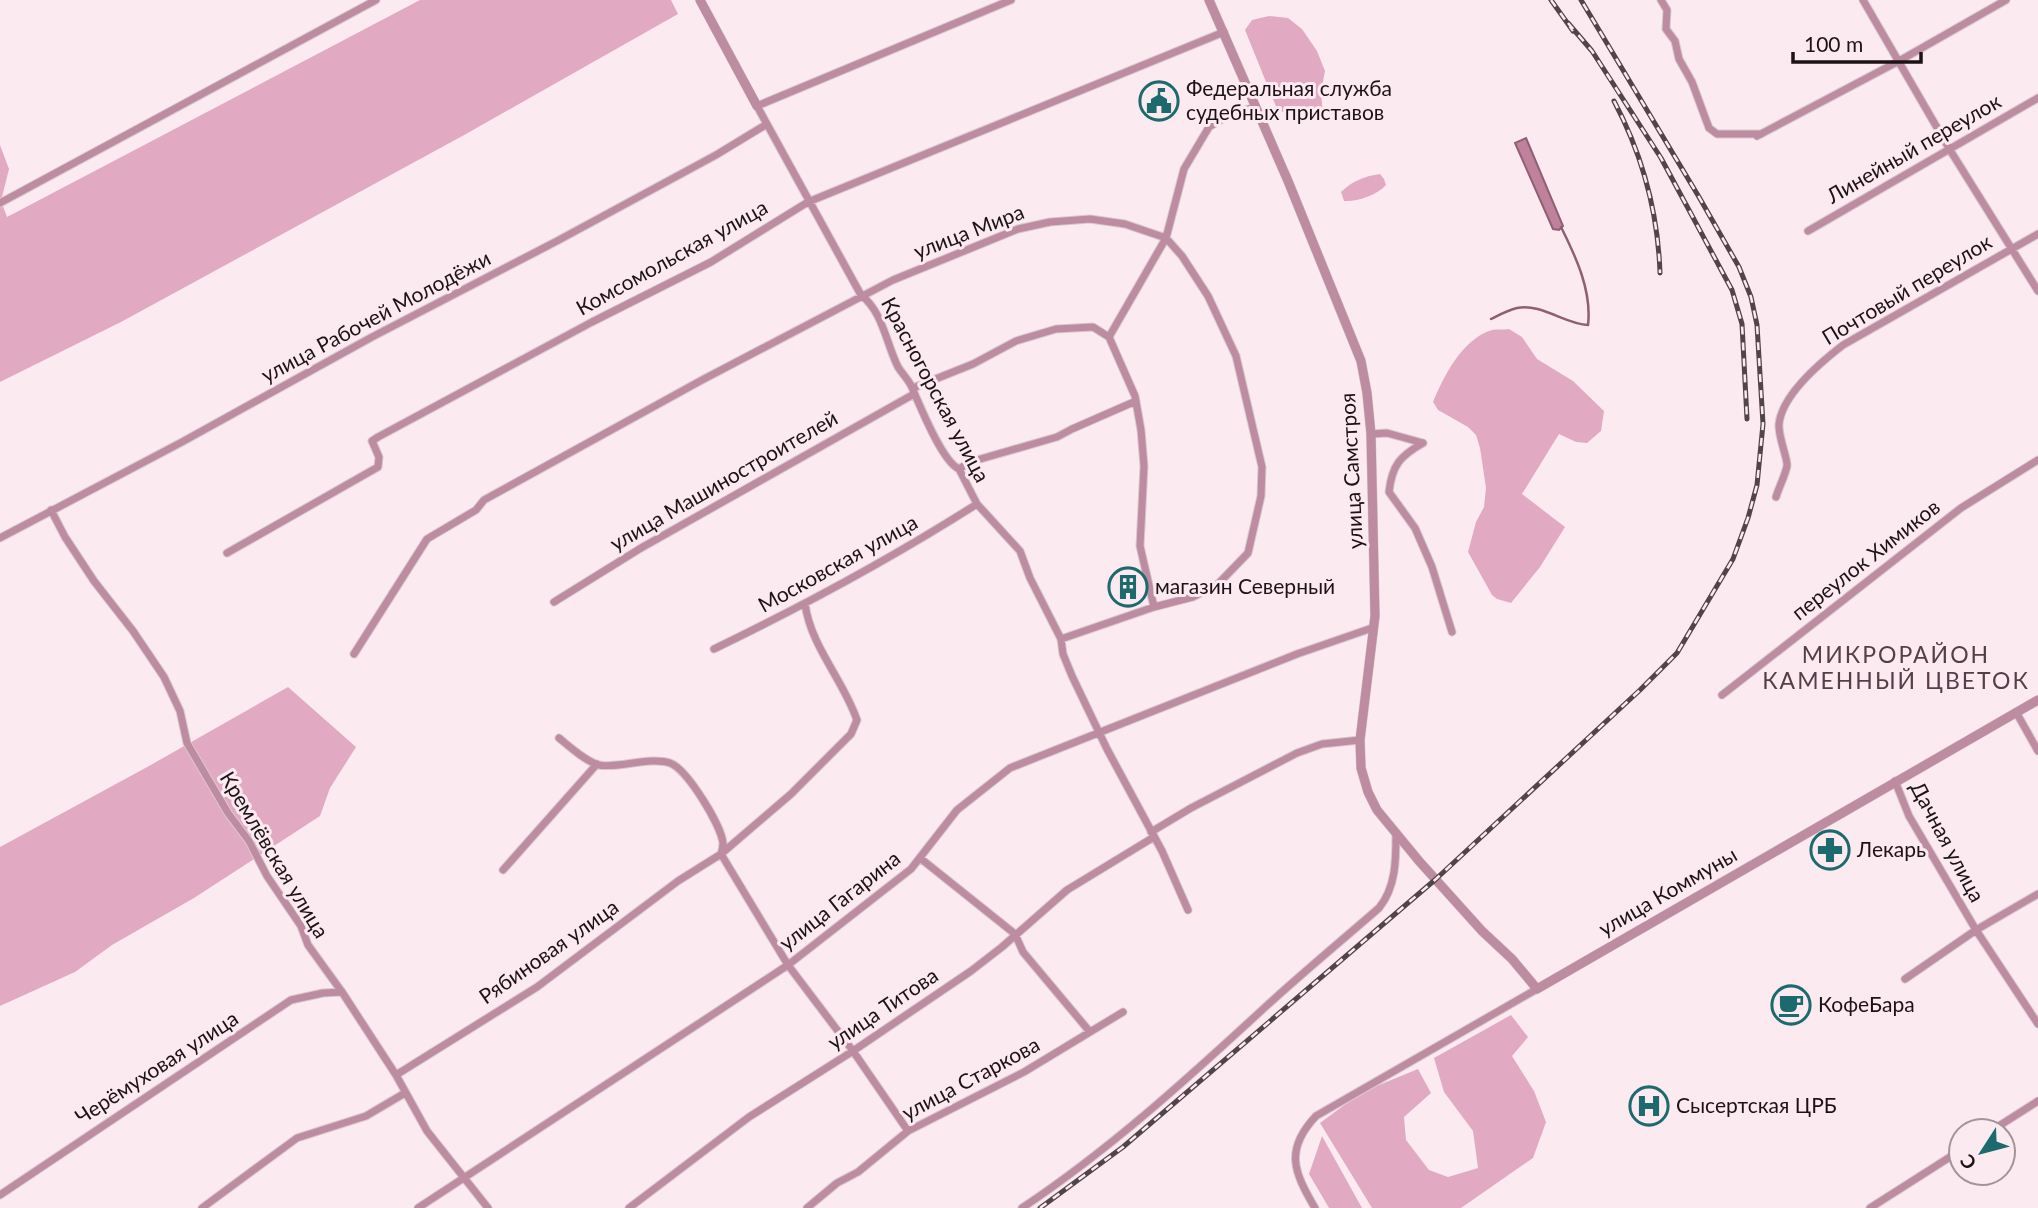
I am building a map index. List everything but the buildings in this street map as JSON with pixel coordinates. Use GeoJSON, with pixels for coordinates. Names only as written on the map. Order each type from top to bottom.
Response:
{"type":"FeatureCollection","features":[{"type":"Feature","properties":{"kind":"street"},"geometry":{"type":"LineString","coordinates":[[0,203],[376,0]]}},
{"type":"Feature","properties":{"kind":"street","name":"Красногорская улица"},"geometry":{"type":"LineString","coordinates":[[699,0],[861,295],[872,304],[899,368],[914,391],[946,455],[953,466],[959,469],[977,504],[1020,551],[1030,578],[1061,639],[1068,665],[1098,732],[1188,909]]}},
{"type":"Feature","properties":{"kind":"street"},"geometry":{"type":"LineString","coordinates":[[757,106],[1011,0]]}},
{"type":"Feature","properties":{"kind":"street","name":"улица Самстроя"},"geometry":{"type":"LineString","coordinates":[[1209,0],[1288,181],[1361,361],[1371,435],[1375,616],[1360,740],[1361,768],[1368,792],[1377,810],[1396,834],[1537,989]]}},
{"type":"Feature","properties":{"kind":"street"},"geometry":{"type":"LineString","coordinates":[[1661,0],[1667,10],[1666,29],[1675,41],[1679,59],[1692,82],[1709,128],[1717,134],[1759,135],[1899,61],[2006,0]]}},
{"type":"Feature","properties":{"kind":"street"},"geometry":{"type":"LineString","coordinates":[[1863,0],[1950,150],[2038,291]]}},
{"type":"Feature","properties":{"kind":"street","name":"Комсомольская улица"},"geometry":{"type":"LineString","coordinates":[[227,553],[379,467],[379,457],[372,441],[378,437],[592,322],[711,262],[808,201],[1224,32]]}},
{"type":"Feature","properties":{"kind":"street","name":"Линейный переулок"},"geometry":{"type":"LineString","coordinates":[[1808,231],[2038,98]]}},
{"type":"Feature","properties":{"kind":"street"},"geometry":{"type":"LineString","coordinates":[[1154,607],[1140,546],[1144,466],[1142,430],[1136,401],[1109,337],[1166,238],[1184,169],[1209,127],[1229,115],[1255,107]]}},
{"type":"Feature","properties":{"kind":"street","name":"улица Рабочей Молодёжи"},"geometry":{"type":"LineString","coordinates":[[0,538],[372,337],[557,241],[716,155],[767,124]]}},
{"type":"Feature","properties":{"kind":"street","name":"улица Мира"},"geometry":{"type":"LineString","coordinates":[[354,654],[427,539],[476,510],[484,500],[861,295],[1018,229],[1050,222],[1090,219],[1125,224],[1166,238]]}},
{"type":"Feature","properties":{"kind":"street","name":"Почтовый переулок"},"geometry":{"type":"LineString","coordinates":[[1776,497],[1788,464],[1780,439],[1781,411],[1825,358],[1843,345],[2038,234]]}},
{"type":"Feature","properties":{"kind":"street"},"geometry":{"type":"LineString","coordinates":[[1061,639],[1154,607],[1193,597],[1218,584],[1248,553],[1261,496],[1262,467],[1236,356],[1208,296],[1182,256],[1166,238]]}},
{"type":"Feature","properties":{"kind":"street","name":"улица Машиностроителей"},"geometry":{"type":"LineString","coordinates":[[554,602],[641,548],[914,391],[1016,341],[1056,328],[1093,327],[1109,337]]}},
{"type":"Feature","properties":{"kind":"street"},"geometry":{"type":"LineString","coordinates":[[959,469],[970,462],[1058,438],[1072,429],[1136,401]]}},
{"type":"Feature","properties":{"kind":"street"},"geometry":{"type":"LineString","coordinates":[[1371,435],[1387,433],[1423,443],[1400,458],[1390,478],[1389,492],[1415,528],[1432,567],[1452,632]]}},
{"type":"Feature","properties":{"kind":"street","name":"переулок Химиков"},"geometry":{"type":"LineString","coordinates":[[1722,695],[1961,508],[2038,460]]}},
{"type":"Feature","properties":{"kind":"street","name":"Московская улица"},"geometry":{"type":"LineString","coordinates":[[714,649],[901,552],[977,504]]}},
{"type":"Feature","properties":{"kind":"street","name":"Кремлёвская улица"},"geometry":{"type":"LineString","coordinates":[[51,510],[94,581],[164,677],[180,711],[187,743],[228,813],[249,841],[267,876],[301,926],[307,945],[342,992],[396,1075],[427,1131],[488,1208]]}},
{"type":"Feature","properties":{"kind":"street","name":"Рябиновая улица"},"geometry":{"type":"LineString","coordinates":[[396,1075],[537,987],[678,880],[721,854],[791,794],[851,734],[857,720],[813,635],[807,621],[805,604]]}},
{"type":"Feature","properties":{"kind":"street","name":"улица Гагарина"},"geometry":{"type":"LineString","coordinates":[[418,1208],[788,965],[911,869],[957,810],[1010,768],[1297,654],[1372,628]]}},
{"type":"Feature","properties":{"kind":"street","name":"улица Коммуны"},"geometry":{"type":"LineString","coordinates":[[1315,1208],[1295,1171],[1296,1146],[1304,1129],[1316,1116],[2038,699]]}},
{"type":"Feature","properties":{"kind":"street"},"geometry":{"type":"LineString","coordinates":[[2016,712],[2038,751]]}},
{"type":"Feature","properties":{"kind":"street"},"geometry":{"type":"LineString","coordinates":[[559,738],[600,765],[654,761],[670,763],[682,772],[705,804],[723,844],[721,854],[788,965],[853,1051],[908,1131]]}},
{"type":"Feature","properties":{"kind":"street","name":"улица Титова"},"geometry":{"type":"LineString","coordinates":[[629,1208],[749,1117],[971,971],[1067,890],[1191,808],[1297,753],[1322,744],[1360,740]]}},
{"type":"Feature","properties":{"kind":"street"},"geometry":{"type":"LineString","coordinates":[[503,870],[597,764]]}},
{"type":"Feature","properties":{"kind":"street","name":"Дачная улица"},"geometry":{"type":"LineString","coordinates":[[1895,781],[1909,816],[1976,930],[2038,1024]]}},
{"type":"Feature","properties":{"kind":"street"},"geometry":{"type":"LineString","coordinates":[[1021,1208],[1099,1154],[1379,908],[1386,900],[1396,867],[1396,834]]}},
{"type":"Feature","properties":{"kind":"street"},"geometry":{"type":"LineString","coordinates":[[920,858],[1015,934],[1023,952],[1090,1032]]}},
{"type":"Feature","properties":{"kind":"street"},"geometry":{"type":"LineString","coordinates":[[1905,979],[1976,930],[2038,894]]}},
{"type":"Feature","properties":{"kind":"street","name":"Черёмуховая улица"},"geometry":{"type":"LineString","coordinates":[[0,1195],[291,1000],[323,992],[342,992]]}},
{"type":"Feature","properties":{"kind":"street","name":"улица Старкова"},"geometry":{"type":"LineString","coordinates":[[807,1208],[836,1183],[867,1165],[908,1131],[1024,1072],[1123,1012]]}},
{"type":"Feature","properties":{"kind":"street"},"geometry":{"type":"LineString","coordinates":[[202,1208],[297,1138],[366,1116],[405,1093]]}},
{"type":"Feature","properties":{"kind":"street"},"geometry":{"type":"LineString","coordinates":[[2013,1117],[2038,1101]]}},
{"type":"Feature","properties":{"kind":"street"},"geometry":{"type":"LineString","coordinates":[[1870,1208],[1947,1159]]}},
{"type":"Feature","properties":{"kind":"shaded area"},"geometry":{"type":"Polygon","coordinates":[[[420,0],[671,0],[678,14],[466,134],[121,322],[0,382],[0,145],[9,169],[1,201],[7,217],[420,0]]]}},
{"type":"Feature","properties":{"kind":"shaded area"},"geometry":{"type":"Polygon","coordinates":[[[1269,16],[1288,18],[1302,29],[1317,51],[1325,71],[1321,92],[1323,116],[1317,119],[1298,111],[1287,114],[1277,109],[1245,30],[1252,20],[1269,16]]]}},
{"type":"Feature","properties":{"kind":"shaded area"},"geometry":{"type":"Polygon","coordinates":[[[1526,138],[1563,226],[1559,230],[1553,229],[1515,143],[1526,138]]]}},
{"type":"Feature","properties":{"kind":"shaded area"},"geometry":{"type":"Polygon","coordinates":[[[1380,174],[1386,185],[1382,189],[1366,197],[1344,201],[1341,192],[1350,185],[1380,174]]]}},
{"type":"Feature","properties":{"kind":"shaded area"},"geometry":{"type":"Polygon","coordinates":[[[1509,329],[1522,337],[1537,359],[1573,381],[1604,411],[1601,431],[1587,443],[1576,442],[1559,434],[1522,494],[1565,527],[1540,567],[1511,603],[1492,595],[1468,552],[1476,522],[1484,507],[1486,488],[1476,435],[1468,427],[1438,410],[1433,402],[1455,360],[1472,341],[1492,330],[1509,329]]]}},
{"type":"Feature","properties":{"kind":"shaded area"},"geometry":{"type":"Polygon","coordinates":[[[288,687],[356,747],[330,788],[320,816],[194,898],[112,945],[75,972],[0,1006],[0,847],[288,687]]]}},
{"type":"Feature","properties":{"kind":"shaded area"},"geometry":{"type":"Polygon","coordinates":[[[1511,1015],[1528,1037],[1512,1056],[1534,1091],[1546,1122],[1533,1158],[1461,1208],[1372,1208],[1320,1123],[1362,1092],[1418,1069],[1431,1093],[1404,1117],[1406,1140],[1429,1170],[1448,1177],[1478,1168],[1473,1131],[1444,1092],[1434,1058],[1511,1015]]]}},
{"type":"Feature","properties":{"kind":"shaded area"},"geometry":{"type":"Polygon","coordinates":[[[1322,1136],[1362,1208],[1329,1208],[1309,1174],[1322,1136]]]}},
{"type":"Feature","properties":{"kind":"waterway"},"geometry":{"type":"LineString","coordinates":[[1491,319],[1510,310],[1526,307],[1588,325],[1585,287],[1561,227]]}},
{"type":"Feature","properties":{"kind":"railway"},"geometry":{"type":"LineString","coordinates":[[1551,0],[1573,31]]}},
{"type":"Feature","properties":{"kind":"railway"},"geometry":{"type":"LineString","coordinates":[[1040,1208],[1123,1147],[1436,879],[1640,690],[1677,653],[1733,559],[1757,485],[1763,424],[1757,325],[1751,297],[1739,267],[1699,197],[1581,0]]}},
{"type":"Feature","properties":{"kind":"railway"},"geometry":{"type":"LineString","coordinates":[[1568,23],[1592,51],[1661,158],[1732,290],[1742,324],[1747,419]]}},
{"type":"Feature","properties":{"kind":"railway"},"geometry":{"type":"LineString","coordinates":[[1614,101],[1633,142],[1647,184],[1656,228],[1660,273]]}},
{"type":"Feature","properties":{"kind":"place","name":"Федеральная служба судебных приставов"},"geometry":{"type":"Point","coordinates":[1159,101]}},
{"type":"Feature","properties":{"kind":"place","name":"магазин Северный"},"geometry":{"type":"Point","coordinates":[1128,587]}},
{"type":"Feature","properties":{"kind":"place","name":"Лекарь"},"geometry":{"type":"Point","coordinates":[1830,850]}},
{"type":"Feature","properties":{"kind":"place","name":"КофеБара"},"geometry":{"type":"Point","coordinates":[1791,1005]}},
{"type":"Feature","properties":{"kind":"place","name":"Сысертская ЦРБ"},"geometry":{"type":"Point","coordinates":[1649,1106]}},
{"type":"Feature","properties":{"kind":"district","name":"МИКРОРАЙОН КАМЕННЫЙ ЦВЕТОК"},"geometry":{"type":"Point","coordinates":[1896,668]}}]}
